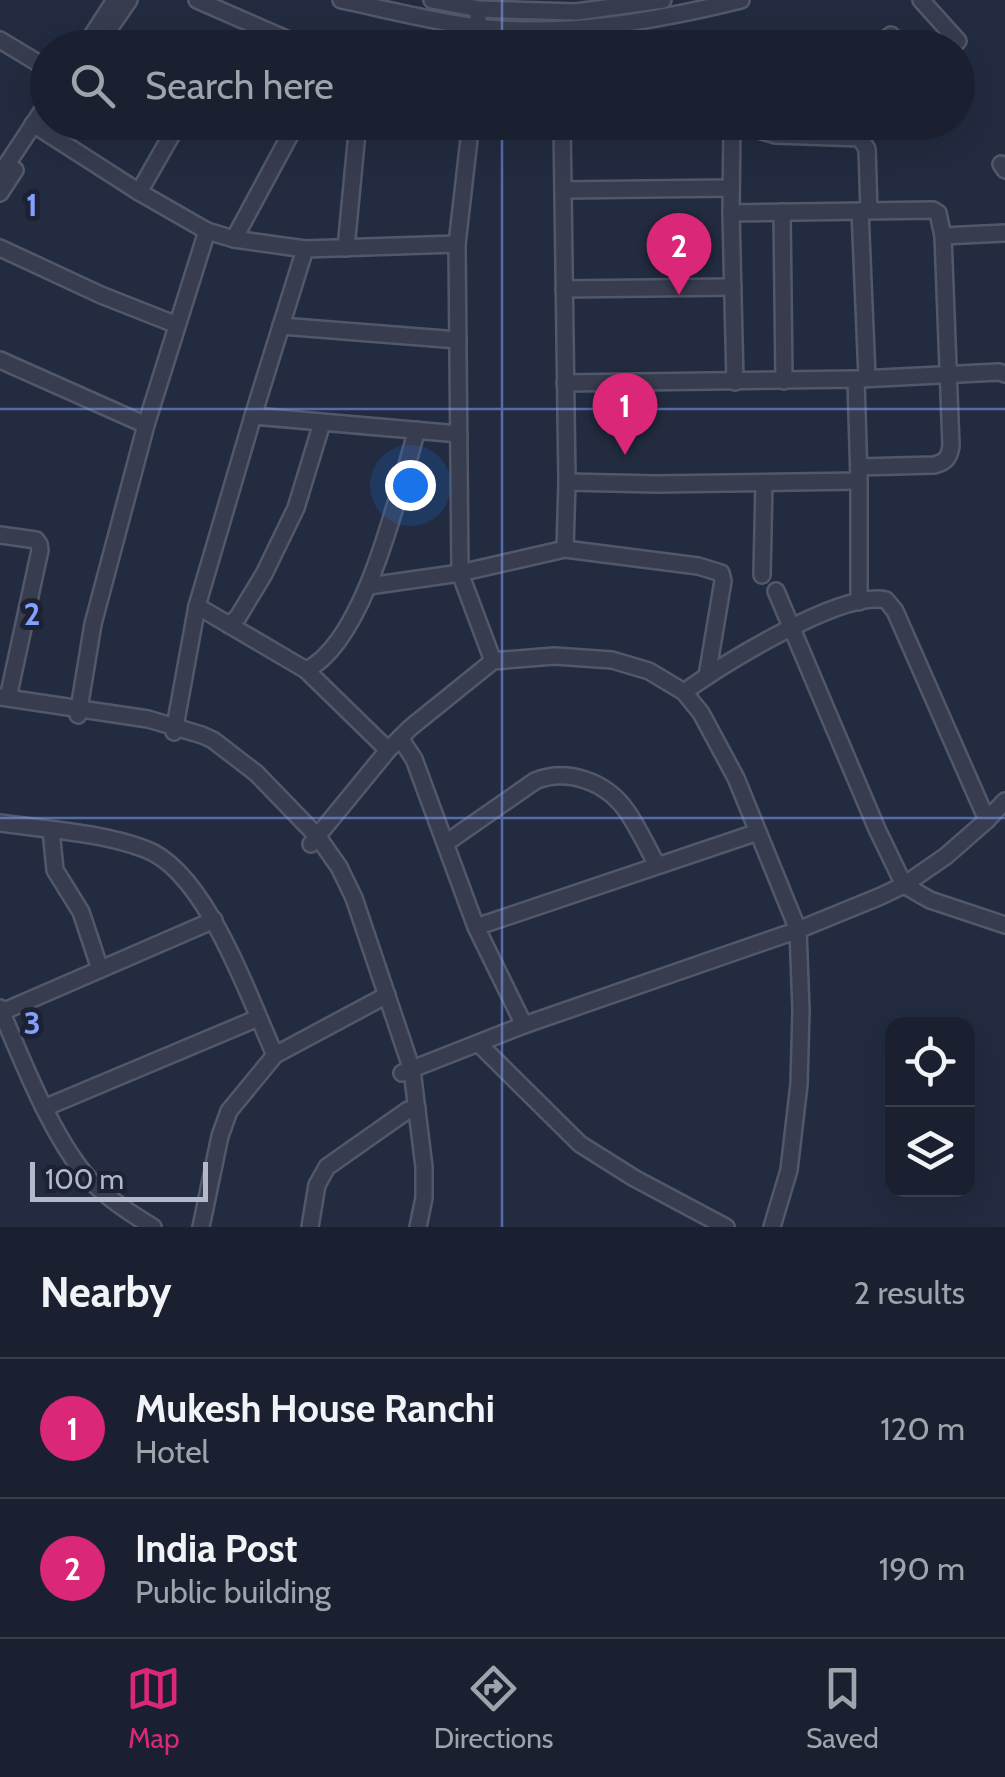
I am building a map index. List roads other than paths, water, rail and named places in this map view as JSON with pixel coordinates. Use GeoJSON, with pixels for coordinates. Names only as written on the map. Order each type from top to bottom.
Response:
{"type":"FeatureCollection","features":[{"type":"Feature","properties":{"kind":"street"},"geometry":{"type":"LineString","coordinates":[[96,30],[116,0]]}},
{"type":"Feature","properties":{"kind":"street"},"geometry":{"type":"LineString","coordinates":[[108,30],[129,0]]}},
{"type":"Feature","properties":{"kind":"street"},"geometry":{"type":"LineString","coordinates":[[196,0],[265,30]]}},
{"type":"Feature","properties":{"kind":"street"},"geometry":{"type":"LineString","coordinates":[[341,0],[477,27],[576,30],[676,8],[741,0]]}},
{"type":"Feature","properties":{"kind":"street"},"geometry":{"type":"LineString","coordinates":[[432,0],[480,9],[660,0]]}},
{"type":"Feature","properties":{"kind":"street"},"geometry":{"type":"LineString","coordinates":[[921,0],[947,30]]}},
{"type":"Feature","properties":{"kind":"street"},"geometry":{"type":"LineString","coordinates":[[477,30],[480,9]]}},
{"type":"Feature","properties":{"kind":"street"},"geometry":{"type":"LineString","coordinates":[[0,40],[30,59]]}},
{"type":"Feature","properties":{"kind":"street"},"geometry":{"type":"LineString","coordinates":[[0,175],[30,138]]}},
{"type":"Feature","properties":{"kind":"street"},"geometry":{"type":"LineString","coordinates":[[0,192],[32,140]]}},
{"type":"Feature","properties":{"kind":"street"},"geometry":{"type":"LineString","coordinates":[[63,140],[139,192],[207,231],[306,249],[457,244]]}},
{"type":"Feature","properties":{"kind":"street"},"geometry":{"type":"LineString","coordinates":[[139,192],[169,140]]}},
{"type":"Feature","properties":{"kind":"street"},"geometry":{"type":"LineString","coordinates":[[234,238],[287,140]]}},
{"type":"Feature","properties":{"kind":"street"},"geometry":{"type":"LineString","coordinates":[[346,248],[356,140]]}},
{"type":"Feature","properties":{"kind":"street"},"geometry":{"type":"LineString","coordinates":[[468,140],[457,244],[460,573],[493,661]]}},
{"type":"Feature","properties":{"kind":"street"},"geometry":{"type":"LineString","coordinates":[[562,140],[565,548]]}},
{"type":"Feature","properties":{"kind":"street"},"geometry":{"type":"LineString","coordinates":[[732,140],[735,382]]}},
{"type":"Feature","properties":{"kind":"street"},"geometry":{"type":"LineString","coordinates":[[859,602],[866,149],[861,140]]}},
{"type":"Feature","properties":{"kind":"street"},"geometry":{"type":"LineString","coordinates":[[563,190],[731,188]]}},
{"type":"Feature","properties":{"kind":"street"},"geometry":{"type":"LineString","coordinates":[[567,482],[764,483],[934,466],[944,463],[949,456],[943,236],[940,218],[934,210],[731,213]]}},
{"type":"Feature","properties":{"kind":"street"},"geometry":{"type":"LineString","coordinates":[[782,212],[784,380]]}},
{"type":"Feature","properties":{"kind":"street"},"geometry":{"type":"LineString","coordinates":[[78,713],[93,624],[146,425],[207,231]]}},
{"type":"Feature","properties":{"kind":"street"},"geometry":{"type":"LineString","coordinates":[[943,236],[1005,234]]}},
{"type":"Feature","properties":{"kind":"street"},"geometry":{"type":"LineString","coordinates":[[0,248],[177,325]]}},
{"type":"Feature","properties":{"kind":"street"},"geometry":{"type":"LineString","coordinates":[[175,730],[198,606],[252,416],[306,249]]}},
{"type":"Feature","properties":{"kind":"street"},"geometry":{"type":"LineString","coordinates":[[564,290],[733,287]]}},
{"type":"Feature","properties":{"kind":"street"},"geometry":{"type":"LineString","coordinates":[[281,326],[458,340]]}},
{"type":"Feature","properties":{"kind":"street"},"geometry":{"type":"LineString","coordinates":[[0,360],[146,425]]}},
{"type":"Feature","properties":{"kind":"street"},"geometry":{"type":"LineString","coordinates":[[565,383],[1005,374]]}},
{"type":"Feature","properties":{"kind":"street"},"geometry":{"type":"LineString","coordinates":[[252,416],[459,434]]}},
{"type":"Feature","properties":{"kind":"street"},"geometry":{"type":"LineString","coordinates":[[229,625],[264,574],[296,508],[322,423]]}},
{"type":"Feature","properties":{"kind":"street"},"geometry":{"type":"LineString","coordinates":[[306,670],[318,664],[336,641],[369,586],[417,430]]}},
{"type":"Feature","properties":{"kind":"street"},"geometry":{"type":"LineString","coordinates":[[762,575],[764,483]]}},
{"type":"Feature","properties":{"kind":"street"},"geometry":{"type":"LineString","coordinates":[[0,535],[36,540],[40,550],[3,700],[213,740],[241,760],[339,867],[354,898],[407,1071],[424,1167],[424,1198],[418,1227]]}},
{"type":"Feature","properties":{"kind":"street"},"geometry":{"type":"LineString","coordinates":[[369,586],[460,573],[565,548],[698,566],[721,573],[723,581],[707,676]]}},
{"type":"Feature","properties":{"kind":"street"},"geometry":{"type":"LineString","coordinates":[[776,591],[904,885],[930,900],[1005,925]]}},
{"type":"Feature","properties":{"kind":"street"},"geometry":{"type":"LineString","coordinates":[[684,692],[792,627],[859,602],[881,598],[895,611],[987,820]]}},
{"type":"Feature","properties":{"kind":"street"},"geometry":{"type":"LineString","coordinates":[[198,606],[306,670],[414,758],[476,927],[524,1025]]}},
{"type":"Feature","properties":{"kind":"street"},"geometry":{"type":"LineString","coordinates":[[315,840],[394,744],[493,661],[554,656],[612,660],[649,671],[684,692],[701,714],[736,778],[798,930],[802,1010],[797,1102],[789,1170],[772,1227]]}},
{"type":"Feature","properties":{"kind":"street"},"geometry":{"type":"LineString","coordinates":[[446,843],[535,781],[564,774],[581,778],[612,795],[624,808],[657,865]]}},
{"type":"Feature","properties":{"kind":"street"},"geometry":{"type":"LineString","coordinates":[[407,1071],[524,1025],[798,930],[904,885],[946,856],[1005,801]]}},
{"type":"Feature","properties":{"kind":"street"},"geometry":{"type":"LineString","coordinates":[[0,823],[96,836],[147,850],[167,861],[214,920],[274,1055]]}},
{"type":"Feature","properties":{"kind":"street"},"geometry":{"type":"LineString","coordinates":[[51,830],[55,870],[81,912],[100,969]]}},
{"type":"Feature","properties":{"kind":"street"},"geometry":{"type":"LineString","coordinates":[[476,927],[758,832]]}},
{"type":"Feature","properties":{"kind":"street"},"geometry":{"type":"LineString","coordinates":[[153,1227],[94,1184],[70,1152],[44,1108],[1,1010],[214,920]]}},
{"type":"Feature","properties":{"kind":"street"},"geometry":{"type":"LineString","coordinates":[[201,1227],[229,1111],[274,1055],[383,997]]}},
{"type":"Feature","properties":{"kind":"street"},"geometry":{"type":"LineString","coordinates":[[44,1108],[258,1018]]}},
{"type":"Feature","properties":{"kind":"street"},"geometry":{"type":"LineString","coordinates":[[479,1044],[580,1144],[726,1227]]}},
{"type":"Feature","properties":{"kind":"street"},"geometry":{"type":"LineString","coordinates":[[310,1227],[318,1184],[327,1167],[412,1109]]}},
{"type":"Feature","properties":{"kind":"street"},"geometry":{"type":"LineString","coordinates":[[410,1227],[414,1194],[412,1109]]}},
{"type":"Feature","properties":{"kind":"place","name":"India Post"},"geometry":{"type":"Point","coordinates":[679,295]}},
{"type":"Feature","properties":{"kind":"place","name":"Mukesh House Ranchi"},"geometry":{"type":"Point","coordinates":[625,455]}}]}
